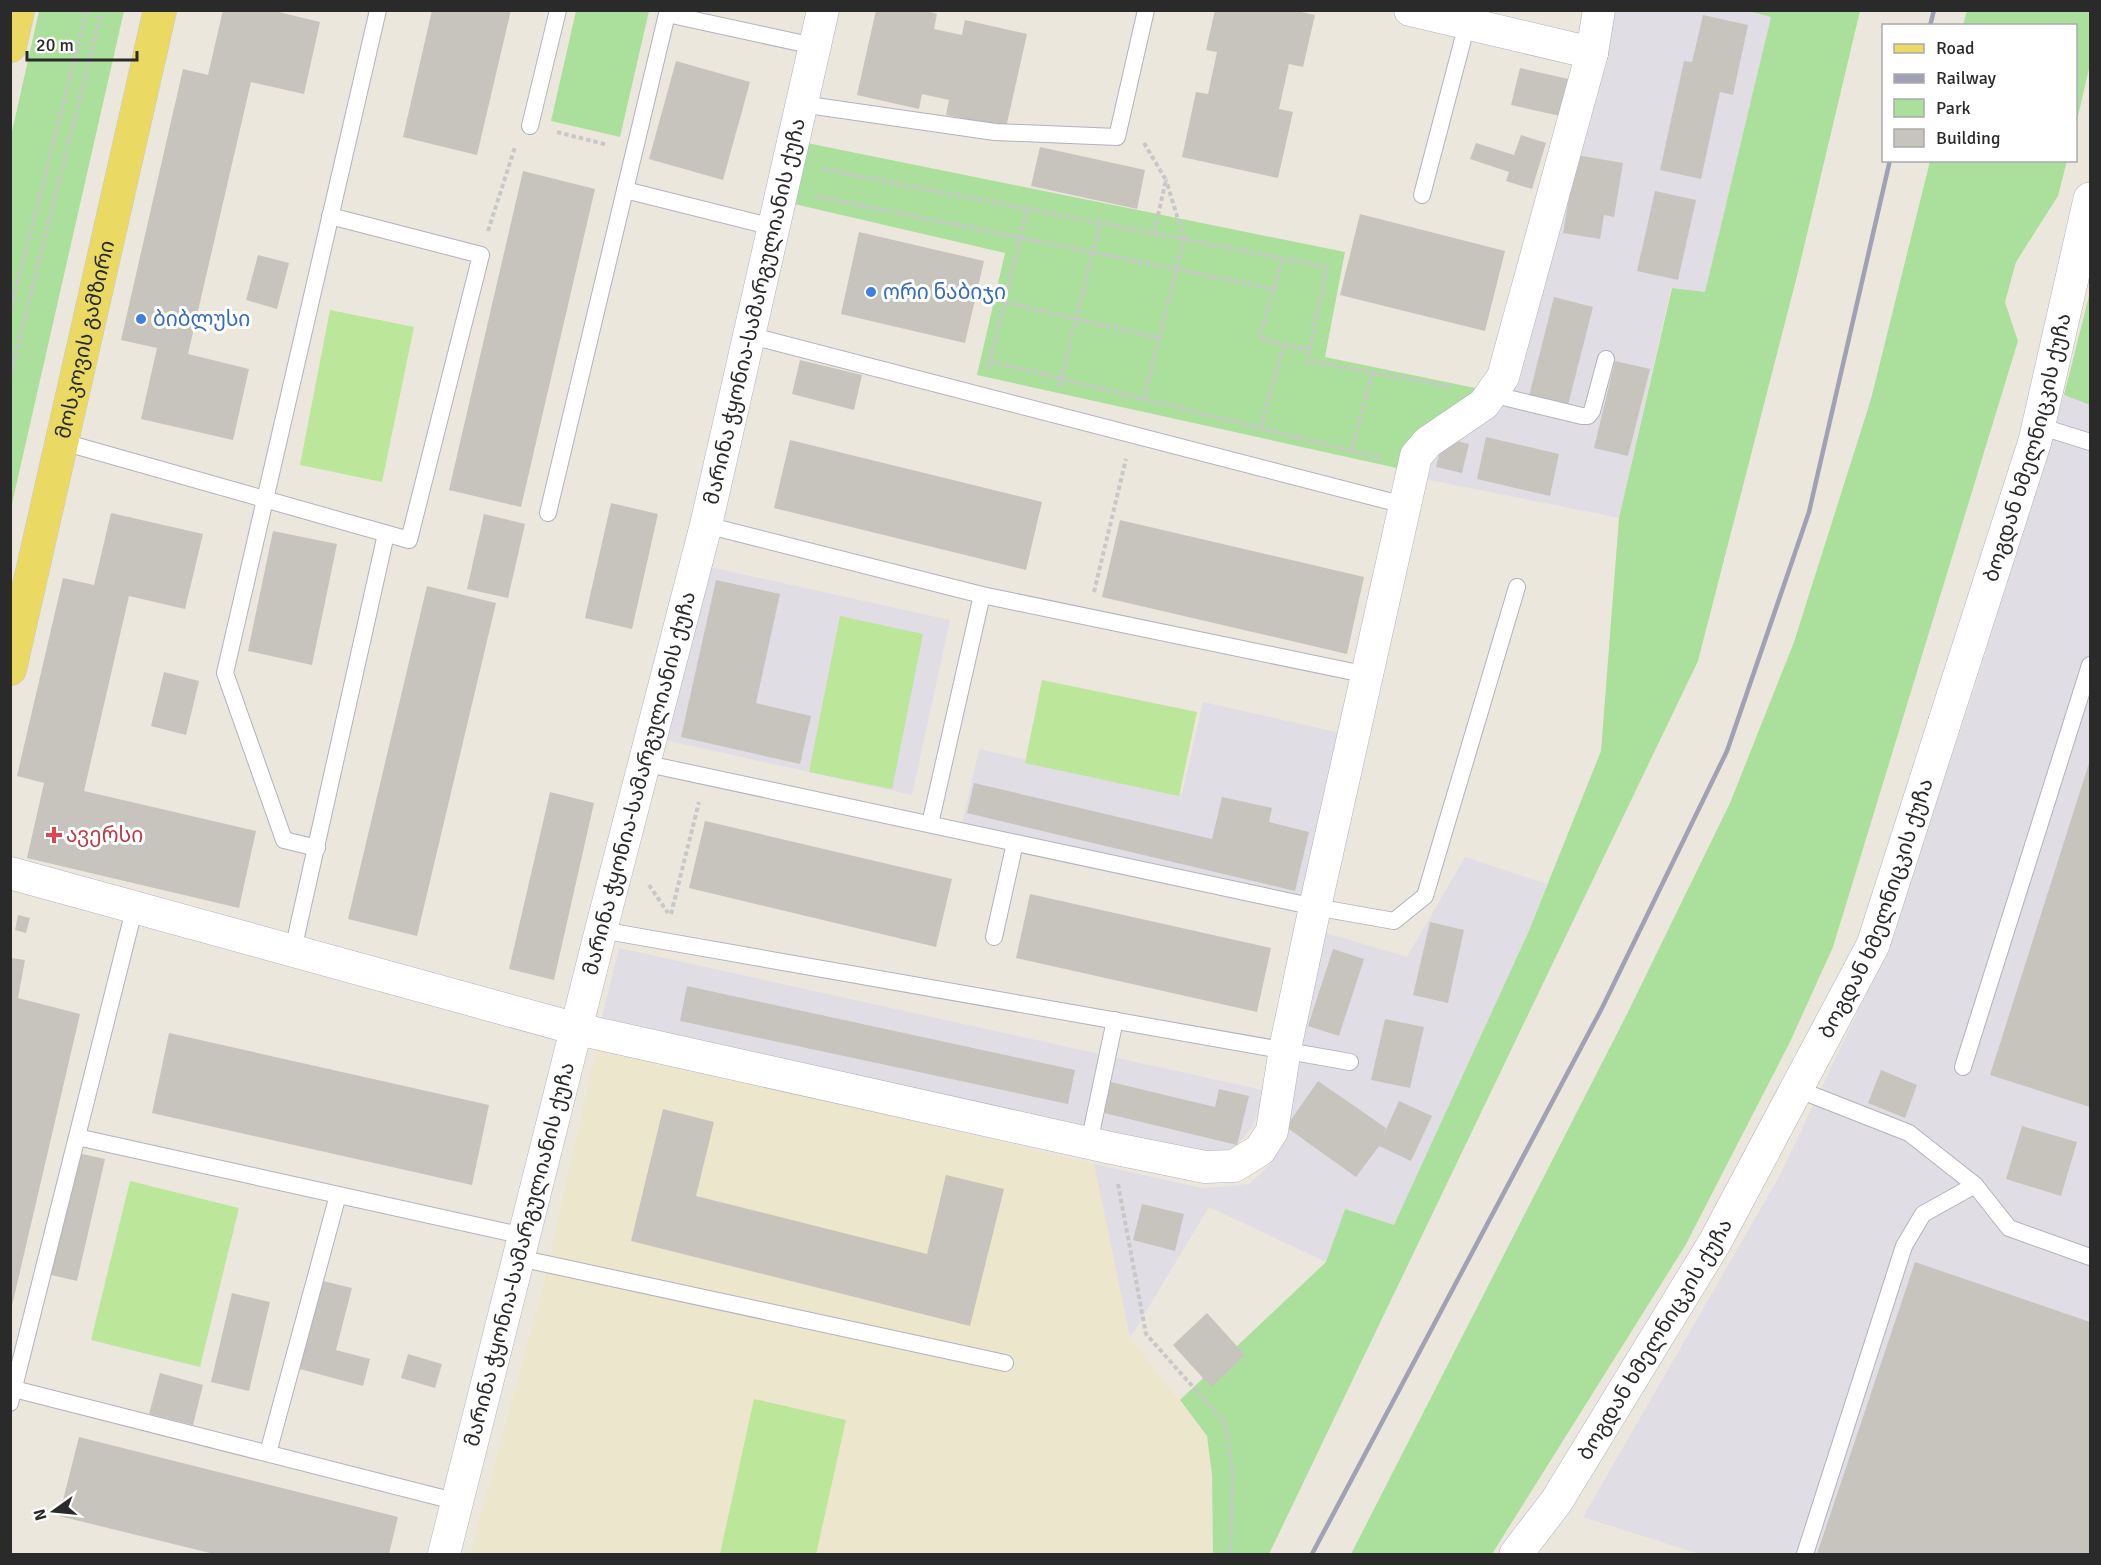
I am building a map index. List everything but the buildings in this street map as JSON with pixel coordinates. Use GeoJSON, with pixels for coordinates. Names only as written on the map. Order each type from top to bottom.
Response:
{"type":"FeatureCollection","features":[{"type":"Feature","properties":{"kind":"main road","name":"მოსკოვის გამზირი"},"geometry":{"type":"LineString","coordinates":[[10,669],[160,10]]}},
{"type":"Feature","properties":{"kind":"main road","name":"ბოგდან ხმელნიცკის ქუჩა"},"geometry":{"type":"LineString","coordinates":[[1516,1554],[1556,1502],[1715,1242],[1873,945],[2038,426],[2091,199]]}},
{"type":"Feature","properties":{"kind":"street","name":"მარინა ჭყონია-სამარგულიანის ქუჩა"},"geometry":{"type":"LineString","coordinates":[[444,1554],[705,525],[822,10]]}},
{"type":"Feature","properties":{"kind":"street"},"geometry":{"type":"LineString","coordinates":[[1410,10],[1592,52]]}},
{"type":"Feature","properties":{"kind":"street"},"geometry":{"type":"LineString","coordinates":[[10,873],[577,1029],[1100,1146],[1205,1167],[1234,1166],[1260,1150],[1272,1131],[1285,1049],[1314,907],[1416,456],[1428,442],[1484,404],[1503,377],[1592,52],[1599,10]]}},
{"type":"Feature","properties":{"kind":"lane"},"geometry":{"type":"LineString","coordinates":[[317,848],[284,840],[225,673],[378,10]]}},
{"type":"Feature","properties":{"kind":"lane"},"geometry":{"type":"LineString","coordinates":[[530,126],[558,10]]}},
{"type":"Feature","properties":{"kind":"lane"},"geometry":{"type":"LineString","coordinates":[[801,104],[995,132],[1117,136],[1146,10]]}},
{"type":"Feature","properties":{"kind":"lane"},"geometry":{"type":"LineString","coordinates":[[548,513],[667,14],[814,46]]}},
{"type":"Feature","properties":{"kind":"lane"},"geometry":{"type":"LineString","coordinates":[[1422,195],[1467,24]]}},
{"type":"Feature","properties":{"kind":"lane"},"geometry":{"type":"LineString","coordinates":[[625,190],[773,227]]}},
{"type":"Feature","properties":{"kind":"lane"},"geometry":{"type":"LineString","coordinates":[[63,442],[409,540],[481,255],[330,216]]}},
{"type":"Feature","properties":{"kind":"lane"},"geometry":{"type":"LineString","coordinates":[[748,335],[1404,505]]}},
{"type":"Feature","properties":{"kind":"lane"},"geometry":{"type":"LineString","coordinates":[[1491,393],[1588,416],[1592,411],[1606,359]]}},
{"type":"Feature","properties":{"kind":"lane"},"geometry":{"type":"LineString","coordinates":[[2038,426],[2091,442]]}},
{"type":"Feature","properties":{"kind":"lane"},"geometry":{"type":"LineString","coordinates":[[705,525],[982,595],[1368,675]]}},
{"type":"Feature","properties":{"kind":"lane"},"geometry":{"type":"LineString","coordinates":[[293,950],[387,534]]}},
{"type":"Feature","properties":{"kind":"lane"},"geometry":{"type":"LineString","coordinates":[[643,763],[1314,907],[1394,921],[1425,897],[1517,587]]}},
{"type":"Feature","properties":{"kind":"lane"},"geometry":{"type":"LineString","coordinates":[[930,825],[982,595]]}},
{"type":"Feature","properties":{"kind":"lane"},"geometry":{"type":"LineString","coordinates":[[1963,1067],[2091,665]]}},
{"type":"Feature","properties":{"kind":"lane"},"geometry":{"type":"LineString","coordinates":[[994,937],[1015,843]]}},
{"type":"Feature","properties":{"kind":"lane"},"geometry":{"type":"LineString","coordinates":[[135,906],[12,1396],[268,1453],[458,1502]]}},
{"type":"Feature","properties":{"kind":"lane"},"geometry":{"type":"LineString","coordinates":[[601,930],[1350,1062]]}},
{"type":"Feature","properties":{"kind":"lane"},"geometry":{"type":"LineString","coordinates":[[1100,1146],[1115,1020]]}},
{"type":"Feature","properties":{"kind":"lane"},"geometry":{"type":"LineString","coordinates":[[1797,1089],[1909,1133],[1975,1185],[2009,1228],[2091,1257]]}},
{"type":"Feature","properties":{"kind":"lane"},"geometry":{"type":"LineString","coordinates":[[77,1137],[338,1195],[522,1247],[1005,1363]]}},
{"type":"Feature","properties":{"kind":"lane"},"geometry":{"type":"LineString","coordinates":[[1805,1554],[1904,1246],[1923,1214],[1975,1185]]}},
{"type":"Feature","properties":{"kind":"lane"},"geometry":{"type":"LineString","coordinates":[[268,1453],[338,1195]]}},
{"type":"Feature","properties":{"kind":"path"},"geometry":{"type":"LineString","coordinates":[[10,313],[87,10]]}},
{"type":"Feature","properties":{"kind":"path"},"geometry":{"type":"LineString","coordinates":[[10,377],[102,10]]}},
{"type":"Feature","properties":{"kind":"path"},"geometry":{"type":"LineString","coordinates":[[1124,109],[1166,180],[1184,239],[1144,399]]}},
{"type":"Feature","properties":{"kind":"path"},"geometry":{"type":"LineString","coordinates":[[481,255],[516,146],[530,126],[635,151]]}},
{"type":"Feature","properties":{"kind":"path"},"geometry":{"type":"LineString","coordinates":[[785,176],[1026,209],[1328,267],[1307,361],[1491,393]]}},
{"type":"Feature","properties":{"kind":"path"},"geometry":{"type":"LineString","coordinates":[[785,176],[1020,237],[1274,289]]}},
{"type":"Feature","properties":{"kind":"path"},"geometry":{"type":"LineString","coordinates":[[1154,233],[1166,180]]}},
{"type":"Feature","properties":{"kind":"path"},"geometry":{"type":"LineString","coordinates":[[981,396],[1026,209]]}},
{"type":"Feature","properties":{"kind":"path"},"geometry":{"type":"LineString","coordinates":[[1053,414],[1100,223]]}},
{"type":"Feature","properties":{"kind":"path"},"geometry":{"type":"LineString","coordinates":[[1283,258],[1259,338],[1309,349]]}},
{"type":"Feature","properties":{"kind":"path"},"geometry":{"type":"LineString","coordinates":[[1004,302],[1160,338]]}},
{"type":"Feature","properties":{"kind":"path"},"geometry":{"type":"LineString","coordinates":[[1260,428],[1284,345]]}},
{"type":"Feature","properties":{"kind":"path"},"geometry":{"type":"LineString","coordinates":[[990,361],[1414,466]]}},
{"type":"Feature","properties":{"kind":"path"},"geometry":{"type":"LineString","coordinates":[[1352,450],[1372,372]]}},
{"type":"Feature","properties":{"kind":"path"},"geometry":{"type":"LineString","coordinates":[[1089,616],[1131,434]]}},
{"type":"Feature","properties":{"kind":"path"},"geometry":{"type":"LineString","coordinates":[[664,941],[705,776]]}},
{"type":"Feature","properties":{"kind":"path"},"geometry":{"type":"LineString","coordinates":[[1100,1146],[1146,1334],[1224,1423],[1233,1476],[1230,1554]]}},
{"type":"Feature","properties":{"kind":"shaded area"},"geometry":{"type":"Polygon","coordinates":[[[1749,10],[1771,17],[1705,293],[1671,288],[1619,518],[1420,478],[1424,459],[1488,408],[1607,11],[1749,10]]]}},
{"type":"Feature","properties":{"kind":"shaded area"},"geometry":{"type":"Polygon","coordinates":[[[2064,395],[2090,405],[2090,1554],[1699,1554],[1583,1517],[1779,1177],[1884,957],[1973,693],[2064,395]]]}},
{"type":"Feature","properties":{"kind":"shaded area"},"geometry":{"type":"Polygon","coordinates":[[[705,566],[950,620],[912,795],[665,740],[705,566]]]}},
{"type":"Feature","properties":{"kind":"shaded area"},"geometry":{"type":"Polygon","coordinates":[[[1203,702],[1345,734],[1307,902],[962,824],[979,749],[1182,794],[1203,702]]]}},
{"type":"Feature","properties":{"kind":"shaded area"},"geometry":{"type":"Polygon","coordinates":[[[1465,857],[1547,884],[1528,933],[1394,1226],[1345,1209],[1326,1262],[1209,1207],[1130,1338],[1094,1164],[1202,1188],[1249,1184],[1269,1166],[1281,1141],[1320,931],[1407,957],[1465,857]]]}},
{"type":"Feature","properties":{"kind":"shaded area"},"geometry":{"type":"Polygon","coordinates":[[[619,948],[1267,1091],[1252,1127],[1235,1148],[1219,1158],[601,1021],[619,948]]]}},
{"type":"Feature","properties":{"kind":"shaded area"},"geometry":{"type":"Polygon","coordinates":[[[597,1046],[1094,1164],[1130,1338],[1207,1436],[1212,1475],[1213,1554],[470,1554],[541,1294],[597,1046]]]}},
{"type":"Feature","properties":{"kind":"green space"},"geometry":{"type":"Polygon","coordinates":[[[1967,10],[2090,11],[2090,64],[2077,121],[2077,24],[1963,24],[1967,10]]]}},
{"type":"Feature","properties":{"kind":"green space"},"geometry":{"type":"Polygon","coordinates":[[[39,11],[124,11],[11,508],[11,136],[39,11]]]}},
{"type":"Feature","properties":{"kind":"green space"},"geometry":{"type":"Polygon","coordinates":[[[576,11],[649,11],[620,137],[551,121],[576,11]]]}},
{"type":"Feature","properties":{"kind":"green space"},"geometry":{"type":"Polygon","coordinates":[[[1749,11],[1860,11],[1798,272],[1698,661],[1269,1554],[1213,1554],[1212,1475],[1207,1436],[1180,1400],[1326,1262],[1345,1209],[1394,1225],[1528,933],[1601,751],[1619,518],[1672,288],[1705,292],[1771,17],[1749,11]]]}},
{"type":"Feature","properties":{"kind":"green space"},"geometry":{"type":"Polygon","coordinates":[[[802,142],[1345,252],[1325,357],[1480,389],[1406,470],[977,375],[1005,253],[790,203],[802,142]]]}},
{"type":"Feature","properties":{"kind":"green space"},"geometry":{"type":"Polygon","coordinates":[[[1930,162],[2067,162],[2058,196],[2016,262],[2005,302],[2018,341],[1833,947],[1790,1042],[1685,1246],[1492,1554],[1351,1554],[1627,1014],[1730,803],[1794,642],[1871,399],[1930,162]]]}},
{"type":"Feature","properties":{"kind":"green space"},"geometry":{"type":"Polygon","coordinates":[[[2090,292],[2090,405],[2064,395],[2090,292]]]}},
{"type":"Feature","properties":{"kind":"green space"},"geometry":{"type":"Polygon","coordinates":[[[330,310],[414,327],[382,482],[300,465],[330,310]]]}},
{"type":"Feature","properties":{"kind":"green space"},"geometry":{"type":"Polygon","coordinates":[[[840,616],[923,634],[892,789],[809,772],[840,616]]]}},
{"type":"Feature","properties":{"kind":"green space"},"geometry":{"type":"Polygon","coordinates":[[[1042,680],[1197,712],[1179,796],[1025,763],[1042,680]]]}},
{"type":"Feature","properties":{"kind":"green space"},"geometry":{"type":"Polygon","coordinates":[[[130,1181],[239,1208],[200,1367],[91,1340],[130,1181]]]}},
{"type":"Feature","properties":{"kind":"green space"},"geometry":{"type":"Polygon","coordinates":[[[754,1399],[846,1420],[816,1554],[720,1554],[754,1399]]]}},
{"type":"Feature","properties":{"kind":"railway"},"geometry":{"type":"LineString","coordinates":[[1930,24],[1934,10]]}},
{"type":"Feature","properties":{"kind":"railway"},"geometry":{"type":"LineString","coordinates":[[1312,1554],[1602,1008],[1727,751],[1809,512],[1890,162]]}},
{"type":"Feature","properties":{"kind":"place","name":"ორი ნაბიჯი"},"geometry":{"type":"Point","coordinates":[871,292]}},
{"type":"Feature","properties":{"kind":"place","name":"ბიბლუსი"},"geometry":{"type":"Point","coordinates":[141,319]}},
{"type":"Feature","properties":{"kind":"place","name":"ავერსი"},"geometry":{"type":"Point","coordinates":[54,835]}}]}
